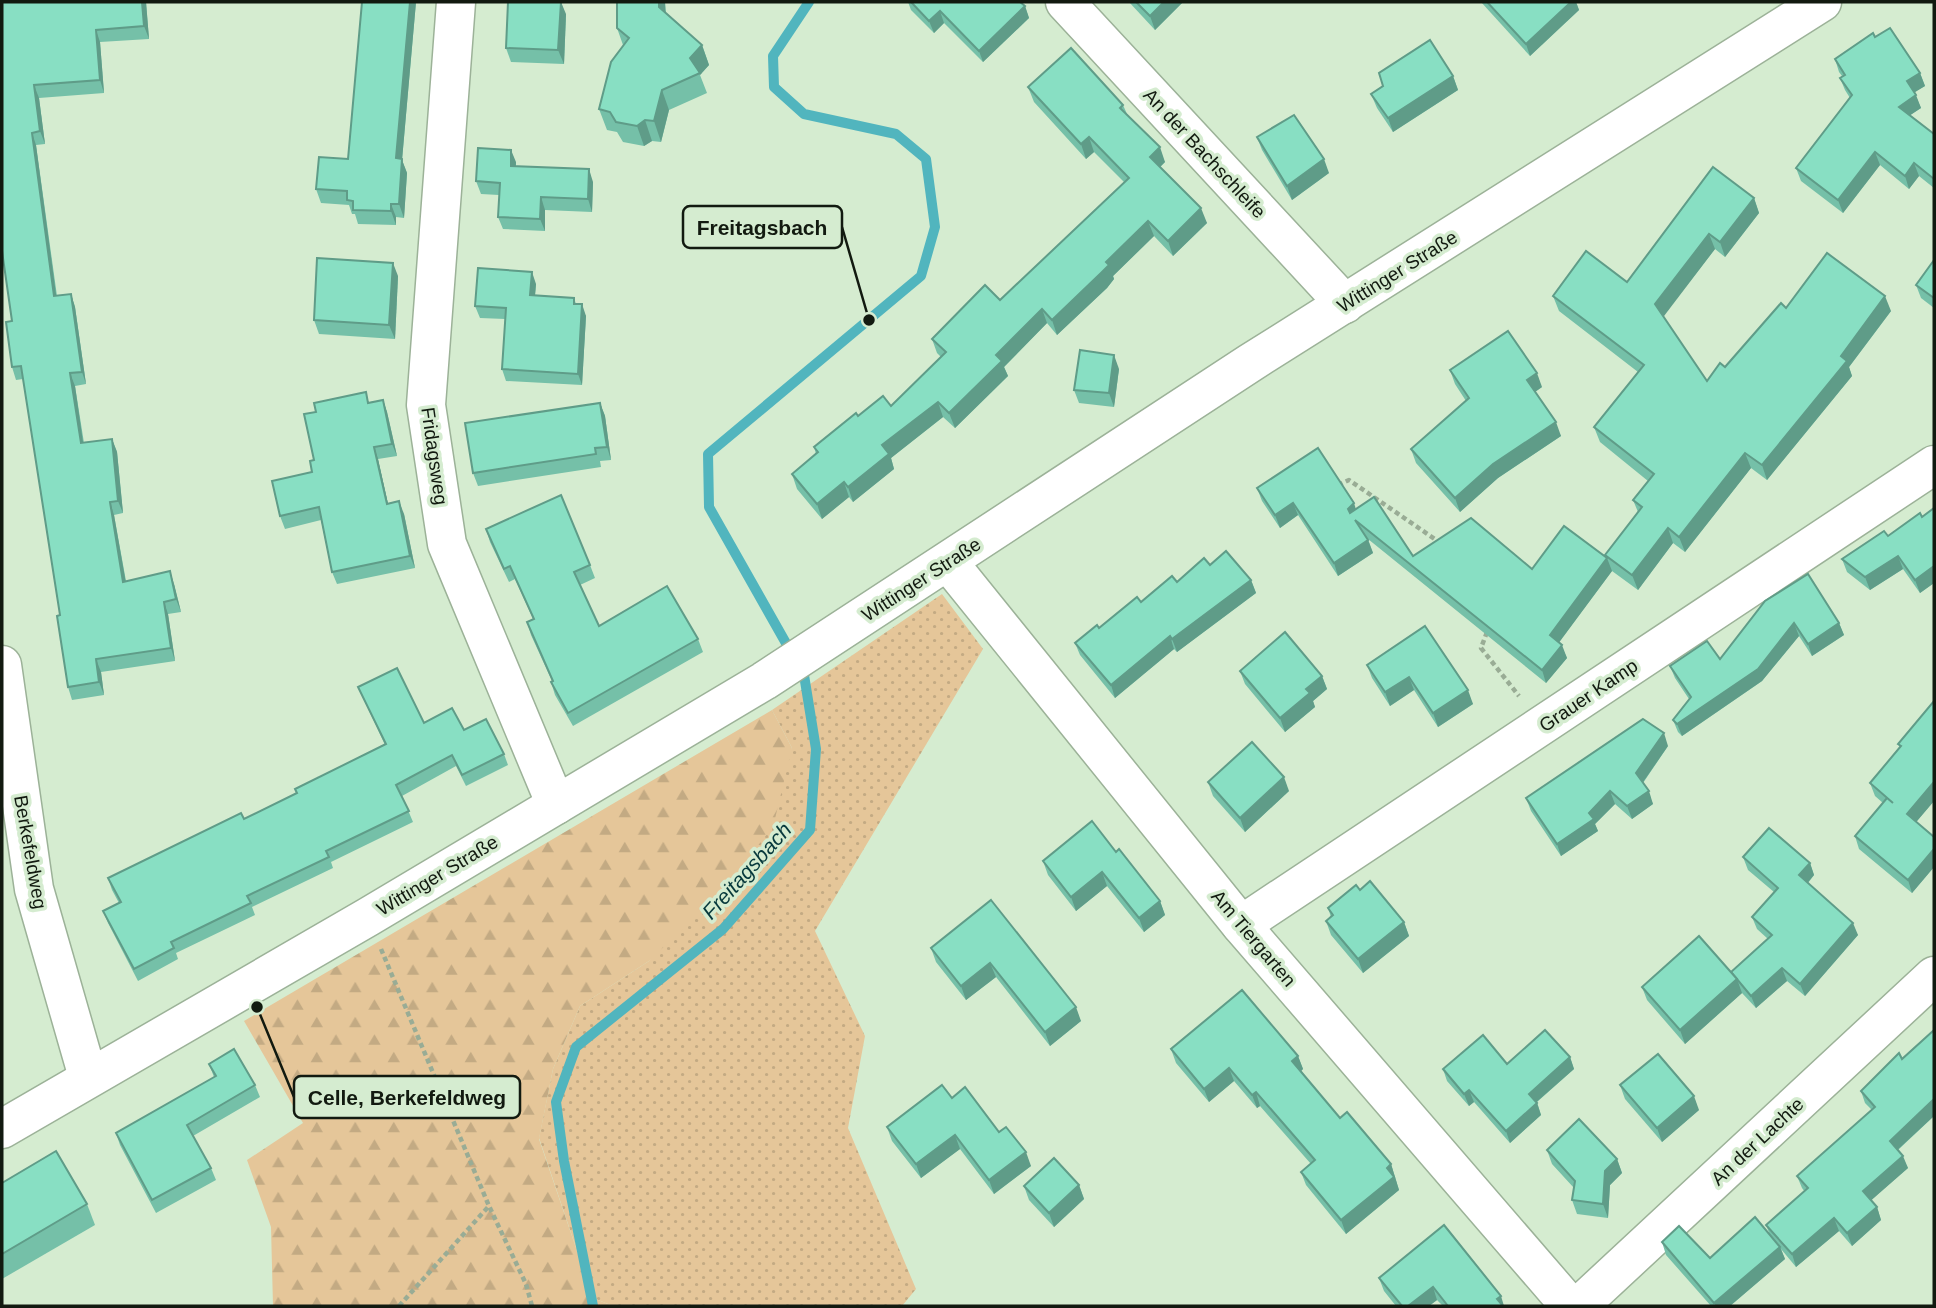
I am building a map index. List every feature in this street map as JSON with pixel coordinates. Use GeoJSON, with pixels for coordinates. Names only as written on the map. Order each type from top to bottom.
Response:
{"type":"FeatureCollection","features":[{"type":"Feature","properties":{"kind":"street","name":"Fridagsweg"},"geometry":{"type":"LineString","coordinates":[[456,2],[426,405],[447,544],[556,804]]}},
{"type":"Feature","properties":{"kind":"street","name":"An der Bachschleife"},"geometry":{"type":"LineString","coordinates":[[1065,2],[1345,304]]}},
{"type":"Feature","properties":{"kind":"street","name":"Wittinger Straße"},"geometry":{"type":"LineString","coordinates":[[2,1129],[368,917],[764,681],[1250,363],[1822,2]]}},
{"type":"Feature","properties":{"kind":"street","name":"Grauer Kamp"},"geometry":{"type":"LineString","coordinates":[[1241,925],[1934,465]]}},
{"type":"Feature","properties":{"kind":"street","name":"Am Tiergarten"},"geometry":{"type":"LineString","coordinates":[[947,562],[1241,925],[1570,1306]]}},
{"type":"Feature","properties":{"kind":"street","name":"Berkefeldweg"},"geometry":{"type":"LineString","coordinates":[[2,664],[34,889],[88,1077]]}},
{"type":"Feature","properties":{"kind":"street","name":"An der Lachte"},"geometry":{"type":"LineString","coordinates":[[1579,1306],[1934,976]]}},
{"type":"Feature","properties":{"kind":"path"},"geometry":{"type":"LineString","coordinates":[[1338,485],[1349,480],[1448,548]]}},
{"type":"Feature","properties":{"kind":"path"},"geometry":{"type":"LineString","coordinates":[[1492,621],[1480,648],[1542,725]]}},
{"type":"Feature","properties":{"kind":"path"},"geometry":{"type":"LineString","coordinates":[[368,917],[413,1031],[526,1284],[531,1306]]}},
{"type":"Feature","properties":{"kind":"path"},"geometry":{"type":"LineString","coordinates":[[399,1306],[489,1206]]}},
{"type":"Feature","properties":{"kind":"green space"},"geometry":{"type":"Polygon","coordinates":[[[942,594],[983,649],[815,931],[865,1036],[848,1128],[916,1289],[902,1306],[613,1306],[593,1298],[539,1138],[553,1069],[580,1006],[649,961],[792,748],[772,710],[942,594]]]}},
{"type":"Feature","properties":{"kind":"green space"},"geometry":{"type":"Polygon","coordinates":[[[772,710],[792,748],[773,827],[717,896],[649,961],[580,1006],[553,1069],[539,1139],[593,1298],[613,1306],[273,1306],[271,1227],[247,1160],[303,1123],[244,1021],[772,710]]]}},
{"type":"Feature","properties":{"kind":"building"},"geometry":{"type":"Polygon","coordinates":[[[2,2],[142,2],[144,26],[96,30],[100,80],[34,85],[40,131],[32,133],[54,296],[71,294],[82,372],[70,373],[81,443],[112,439],[118,501],[110,502],[123,582],[170,571],[176,599],[164,602],[171,648],[96,659],[99,682],[68,687],[57,616],[60,615],[21,366],[12,367],[6,322],[12,321],[2,251],[2,2]]]}},
{"type":"Feature","properties":{"kind":"building"},"geometry":{"type":"Polygon","coordinates":[[[362,2],[410,2],[396,158],[402,159],[399,204],[391,204],[391,211],[353,210],[353,201],[347,200],[347,191],[316,189],[319,157],[348,159],[362,2]]]}},
{"type":"Feature","properties":{"kind":"building"},"geometry":{"type":"Polygon","coordinates":[[[508,2],[561,2],[558,50],[506,48],[508,2]]]}},
{"type":"Feature","properties":{"kind":"building"},"geometry":{"type":"Polygon","coordinates":[[[617,2],[659,2],[659,7],[702,45],[690,58],[700,73],[662,90],[654,121],[645,120],[637,126],[616,122],[610,112],[599,109],[611,62],[629,38],[617,28],[617,2]]]}},
{"type":"Feature","properties":{"kind":"building"},"geometry":{"type":"Polygon","coordinates":[[[911,2],[1020,2],[1025,6],[979,51],[940,11],[929,21],[911,2]]]}},
{"type":"Feature","properties":{"kind":"building"},"geometry":{"type":"Polygon","coordinates":[[[1136,2],[1164,2],[1150,16],[1136,2]]]}},
{"type":"Feature","properties":{"kind":"building"},"geometry":{"type":"Polygon","coordinates":[[[1487,2],[1571,2],[1526,44],[1487,2]]]}},
{"type":"Feature","properties":{"kind":"building"},"geometry":{"type":"Polygon","coordinates":[[[1890,28],[1920,73],[1907,81],[1916,95],[1899,107],[1934,134],[1934,179],[1914,163],[1905,176],[1875,152],[1838,200],[1796,168],[1852,95],[1840,78],[1845,75],[1835,59],[1873,33],[1875,37],[1890,28]]]}},
{"type":"Feature","properties":{"kind":"building"},"geometry":{"type":"Polygon","coordinates":[[[1430,40],[1453,76],[1388,118],[1371,94],[1383,86],[1379,73],[1430,40]]]}},
{"type":"Feature","properties":{"kind":"building"},"geometry":{"type":"Polygon","coordinates":[[[1071,48],[1123,105],[1120,108],[1160,147],[1150,157],[1201,208],[1168,241],[1148,221],[1106,262],[1109,265],[1052,320],[1042,309],[996,355],[1002,361],[949,413],[938,402],[882,445],[889,454],[848,487],[844,482],[817,504],[792,474],[818,452],[814,447],[856,413],[858,416],[883,396],[891,406],[946,352],[932,339],[985,285],[1000,300],[1129,178],[1089,137],[1081,144],[1028,87],[1071,48]]]}},
{"type":"Feature","properties":{"kind":"building"},"geometry":{"type":"Polygon","coordinates":[[[1294,115],[1324,159],[1287,186],[1257,137],[1294,115]]]}},
{"type":"Feature","properties":{"kind":"building"},"geometry":{"type":"Polygon","coordinates":[[[478,148],[511,150],[511,166],[589,169],[588,199],[541,197],[540,219],[498,217],[500,183],[476,181],[478,148]]]}},
{"type":"Feature","properties":{"kind":"building"},"geometry":{"type":"Polygon","coordinates":[[[1713,167],[1754,198],[1720,242],[1709,234],[1655,304],[1707,381],[1720,363],[1725,367],[1781,303],[1786,308],[1827,253],[1885,296],[1841,356],[1847,361],[1762,465],[1745,453],[1679,537],[1668,528],[1632,575],[1605,555],[1642,507],[1633,500],[1654,474],[1594,427],[1644,365],[1553,296],[1586,251],[1627,282],[1713,167]]]}},
{"type":"Feature","properties":{"kind":"building"},"geometry":{"type":"Polygon","coordinates":[[[317,258],[393,263],[389,325],[314,320],[317,258]]]}},
{"type":"Feature","properties":{"kind":"building"},"geometry":{"type":"Polygon","coordinates":[[[1934,260],[1934,298],[1916,285],[1934,260]]]}},
{"type":"Feature","properties":{"kind":"building"},"geometry":{"type":"Polygon","coordinates":[[[478,268],[532,272],[530,295],[574,298],[574,304],[582,304],[578,374],[502,369],[506,308],[475,306],[478,268]]]}},
{"type":"Feature","properties":{"kind":"building"},"geometry":{"type":"Polygon","coordinates":[[[1508,331],[1537,373],[1527,380],[1556,422],[1493,464],[1455,498],[1411,449],[1469,398],[1450,370],[1508,331]]]}},
{"type":"Feature","properties":{"kind":"building"},"geometry":{"type":"Polygon","coordinates":[[[1080,350],[1114,355],[1109,393],[1074,390],[1080,350]]]}},
{"type":"Feature","properties":{"kind":"building"},"geometry":{"type":"Polygon","coordinates":[[[366,392],[368,403],[383,400],[392,444],[374,447],[387,504],[399,501],[410,556],[332,572],[319,507],[280,516],[272,481],[312,472],[310,461],[314,460],[304,414],[316,412],[314,403],[366,392]]]}},
{"type":"Feature","properties":{"kind":"building"},"geometry":{"type":"Polygon","coordinates":[[[600,403],[607,447],[595,448],[596,454],[473,473],[465,423],[600,403]]]}},
{"type":"Feature","properties":{"kind":"building"},"geometry":{"type":"Polygon","coordinates":[[[1318,448],[1354,503],[1348,509],[1350,513],[1374,497],[1413,556],[1471,518],[1532,569],[1564,526],[1607,558],[1550,635],[1562,645],[1542,670],[1355,520],[1368,540],[1334,563],[1293,503],[1275,515],[1257,488],[1318,448]]]}},
{"type":"Feature","properties":{"kind":"building"},"geometry":{"type":"Polygon","coordinates":[[[561,495],[590,565],[574,572],[599,626],[667,586],[698,639],[568,713],[551,682],[553,681],[527,622],[534,619],[510,566],[504,569],[486,529],[561,495]]]}},
{"type":"Feature","properties":{"kind":"building"},"geometry":{"type":"Polygon","coordinates":[[[1934,508],[1934,566],[1915,580],[1898,556],[1865,577],[1842,559],[1884,531],[1888,536],[1920,513],[1922,517],[1934,508]]]}},
{"type":"Feature","properties":{"kind":"building"},"geometry":{"type":"Polygon","coordinates":[[[1226,551],[1251,580],[1172,639],[1170,636],[1111,685],[1075,643],[1097,625],[1099,628],[1137,597],[1141,602],[1172,576],[1177,582],[1204,558],[1210,565],[1226,551]]]}},
{"type":"Feature","properties":{"kind":"building"},"geometry":{"type":"Polygon","coordinates":[[[1808,574],[1839,623],[1808,644],[1794,623],[1758,669],[1677,724],[1673,720],[1691,697],[1670,666],[1707,641],[1720,659],[1765,601],[1808,574]]]}},
{"type":"Feature","properties":{"kind":"building"},"geometry":{"type":"Polygon","coordinates":[[[1425,626],[1468,690],[1433,713],[1409,677],[1385,692],[1367,665],[1425,626]]]}},
{"type":"Feature","properties":{"kind":"building"},"geometry":{"type":"Polygon","coordinates":[[[1285,632],[1322,676],[1306,689],[1310,693],[1280,718],[1240,671],[1285,632]]]}},
{"type":"Feature","properties":{"kind":"building"},"geometry":{"type":"Polygon","coordinates":[[[397,668],[424,723],[452,708],[464,730],[486,719],[504,754],[462,775],[452,755],[396,785],[409,811],[326,851],[329,857],[247,896],[251,903],[171,942],[174,948],[134,969],[103,911],[121,902],[108,878],[241,813],[244,819],[297,793],[295,789],[386,744],[358,687],[397,668]]]}},
{"type":"Feature","properties":{"kind":"building"},"geometry":{"type":"Polygon","coordinates":[[[1934,701],[1934,782],[1907,814],[1934,837],[1934,849],[1908,880],[1855,836],[1887,798],[1893,803],[1870,783],[1934,701]]]}},
{"type":"Feature","properties":{"kind":"building"},"geometry":{"type":"Polygon","coordinates":[[[1643,719],[1664,733],[1636,773],[1649,791],[1627,806],[1610,791],[1589,813],[1594,819],[1557,844],[1526,798],[1643,719]]]}},
{"type":"Feature","properties":{"kind":"building"},"geometry":{"type":"Polygon","coordinates":[[[1252,742],[1284,777],[1240,818],[1208,782],[1252,742]]]}},
{"type":"Feature","properties":{"kind":"building"},"geometry":{"type":"Polygon","coordinates":[[[1092,821],[1116,852],[1119,849],[1160,901],[1139,918],[1102,872],[1071,897],[1043,861],[1092,821]]]}},
{"type":"Feature","properties":{"kind":"building"},"geometry":{"type":"Polygon","coordinates":[[[1769,828],[1810,863],[1799,875],[1853,923],[1800,984],[1782,968],[1751,996],[1731,972],[1772,935],[1752,917],[1778,888],[1743,857],[1769,828]]]}},
{"type":"Feature","properties":{"kind":"building"},"geometry":{"type":"Polygon","coordinates":[[[1370,881],[1404,922],[1358,959],[1326,921],[1333,915],[1328,908],[1356,885],[1360,890],[1370,881]]]}},
{"type":"Feature","properties":{"kind":"building"},"geometry":{"type":"Polygon","coordinates":[[[991,900],[1076,1007],[1045,1032],[990,963],[961,986],[931,948],[991,900]]]}},
{"type":"Feature","properties":{"kind":"building"},"geometry":{"type":"Polygon","coordinates":[[[1699,936],[1737,979],[1680,1030],[1642,987],[1699,936]]]}},
{"type":"Feature","properties":{"kind":"building"},"geometry":{"type":"Polygon","coordinates":[[[1242,990],[1298,1056],[1292,1061],[1340,1118],[1347,1112],[1391,1164],[1387,1168],[1394,1177],[1341,1220],[1301,1172],[1315,1160],[1256,1092],[1252,1095],[1229,1068],[1204,1089],[1171,1049],[1242,990]]]}},
{"type":"Feature","properties":{"kind":"building"},"geometry":{"type":"Polygon","coordinates":[[[1545,1030],[1570,1057],[1529,1094],[1537,1103],[1506,1131],[1469,1090],[1464,1094],[1443,1069],[1483,1035],[1507,1064],[1545,1030]]]}},
{"type":"Feature","properties":{"kind":"building"},"geometry":{"type":"Polygon","coordinates":[[[1934,1030],[1934,1099],[1890,1141],[1903,1156],[1863,1191],[1877,1207],[1847,1233],[1834,1218],[1792,1254],[1766,1225],[1808,1188],[1797,1176],[1875,1107],[1861,1091],[1899,1053],[1902,1059],[1934,1030]]]}},
{"type":"Feature","properties":{"kind":"building"},"geometry":{"type":"Polygon","coordinates":[[[234,1049],[255,1085],[187,1125],[211,1168],[152,1200],[116,1133],[216,1076],[209,1064],[234,1049]]]}},
{"type":"Feature","properties":{"kind":"building"},"geometry":{"type":"Polygon","coordinates":[[[1658,1054],[1694,1096],[1657,1128],[1620,1085],[1658,1054]]]}},
{"type":"Feature","properties":{"kind":"building"},"geometry":{"type":"Polygon","coordinates":[[[942,1085],[952,1098],[965,1087],[999,1132],[1006,1127],[1026,1152],[989,1180],[955,1135],[916,1164],[887,1127],[942,1085]]]}},
{"type":"Feature","properties":{"kind":"building"},"geometry":{"type":"Polygon","coordinates":[[[1579,1119],[1617,1159],[1605,1171],[1603,1204],[1572,1200],[1575,1181],[1547,1150],[1579,1119]]]}},
{"type":"Feature","properties":{"kind":"building"},"geometry":{"type":"Polygon","coordinates":[[[56,1151],[87,1204],[2,1254],[2,1183],[56,1151]]]}},
{"type":"Feature","properties":{"kind":"building"},"geometry":{"type":"Polygon","coordinates":[[[1054,1158],[1079,1185],[1049,1213],[1024,1186],[1054,1158]]]}},
{"type":"Feature","properties":{"kind":"building"},"geometry":{"type":"Polygon","coordinates":[[[1755,1217],[1780,1247],[1714,1303],[1662,1242],[1679,1226],[1710,1258],[1755,1217]]]}},
{"type":"Feature","properties":{"kind":"building"},"geometry":{"type":"Polygon","coordinates":[[[1444,1225],[1501,1296],[1497,1299],[1503,1306],[1448,1306],[1433,1287],[1408,1306],[1402,1306],[1379,1278],[1444,1225]]]}},
{"type":"Feature","properties":{"kind":"waterway","name":"Freitagsbach"},"geometry":{"type":"LineString","coordinates":[[593,1306],[564,1161],[556,1102],[576,1047],[723,929],[810,830],[816,749],[804,675],[709,507],[708,454],[921,276],[935,227],[926,159],[896,134],[804,114],[774,87],[773,56],[809,2]]}},
{"type":"Feature","properties":{"kind":"place","name":"Freitagsbach"},"geometry":{"type":"Point","coordinates":[869,320]}},
{"type":"Feature","properties":{"kind":"place","name":"Celle, Berkefeldweg"},"geometry":{"type":"Point","coordinates":[257,1007]}}]}
